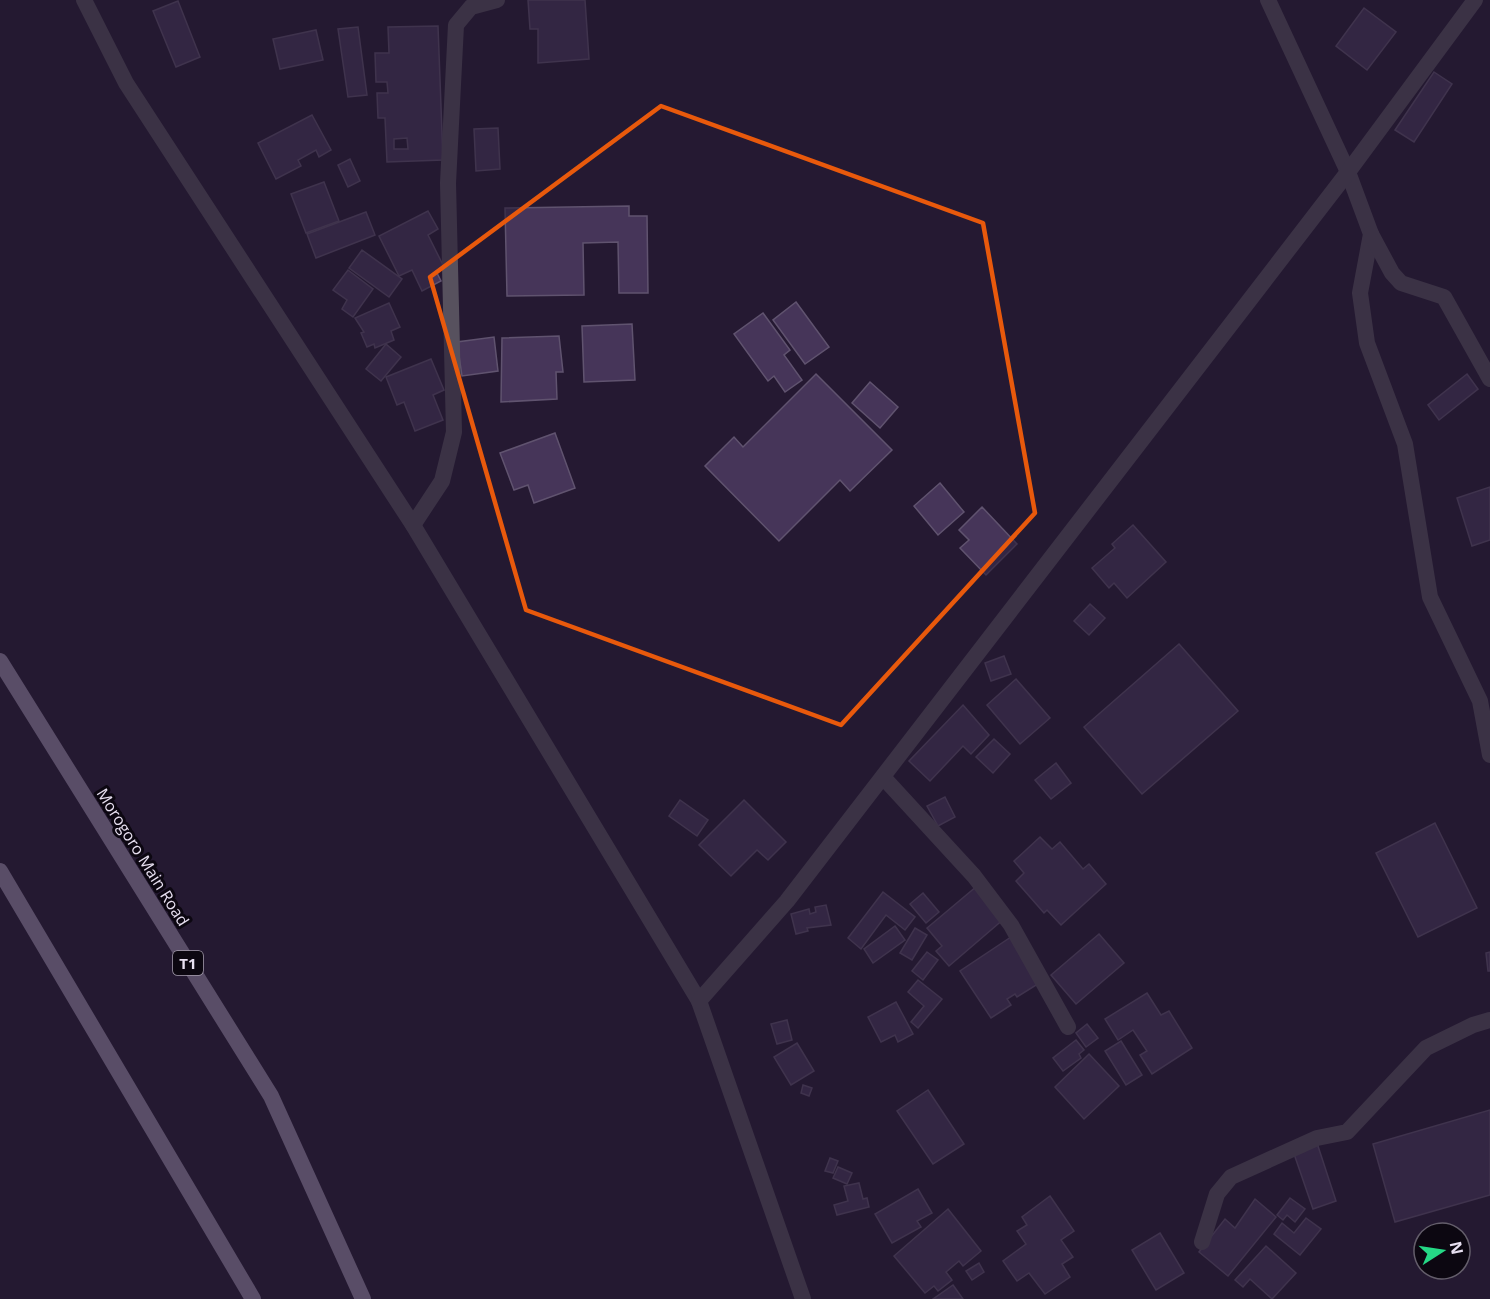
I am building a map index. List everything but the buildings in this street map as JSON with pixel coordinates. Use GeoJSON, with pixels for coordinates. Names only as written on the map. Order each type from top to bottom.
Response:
{"type":"FeatureCollection","features":[{"type":"Feature","properties":{"kind":"highway","name":"Morogoro Main Road"},"geometry":{"type":"LineString","coordinates":[[0,661],[271,1096],[363,1299]]}},
{"type":"Feature","properties":{"kind":"highway"},"geometry":{"type":"LineString","coordinates":[[0,871],[253,1299]]}},
{"type":"Feature","properties":{"kind":"street"},"geometry":{"type":"LineString","coordinates":[[84,0],[126,83],[413,525],[699,1001],[803,1299]]}},
{"type":"Feature","properties":{"kind":"street"},"geometry":{"type":"LineString","coordinates":[[413,525],[442,481],[454,432],[448,183],[456,25],[471,6],[497,0]]}},
{"type":"Feature","properties":{"kind":"street"},"geometry":{"type":"LineString","coordinates":[[1268,0],[1348,172],[1371,234],[1392,273],[1401,283],[1444,297],[1490,379]]}},
{"type":"Feature","properties":{"kind":"street"},"geometry":{"type":"LineString","coordinates":[[699,1001],[788,901],[1348,172],[1475,0]]}},
{"type":"Feature","properties":{"kind":"street"},"geometry":{"type":"LineString","coordinates":[[1371,234],[1359,293],[1367,343],[1405,444],[1430,597],[1480,701],[1490,754]]}},
{"type":"Feature","properties":{"kind":"street"},"geometry":{"type":"LineString","coordinates":[[883,777],[974,876],[1011,925],[1068,1027]]}},
{"type":"Feature","properties":{"kind":"street"},"geometry":{"type":"LineString","coordinates":[[1202,1242],[1217,1194],[1231,1177],[1317,1138],[1347,1132],[1426,1048],[1473,1025],[1490,1020]]}},
{"type":"Feature","properties":{"kind":"highlighted area"},"geometry":{"type":"Polygon","coordinates":[[[661,106],[983,223],[1035,513],[841,725],[526,610],[430,277],[661,106]]]}}]}
